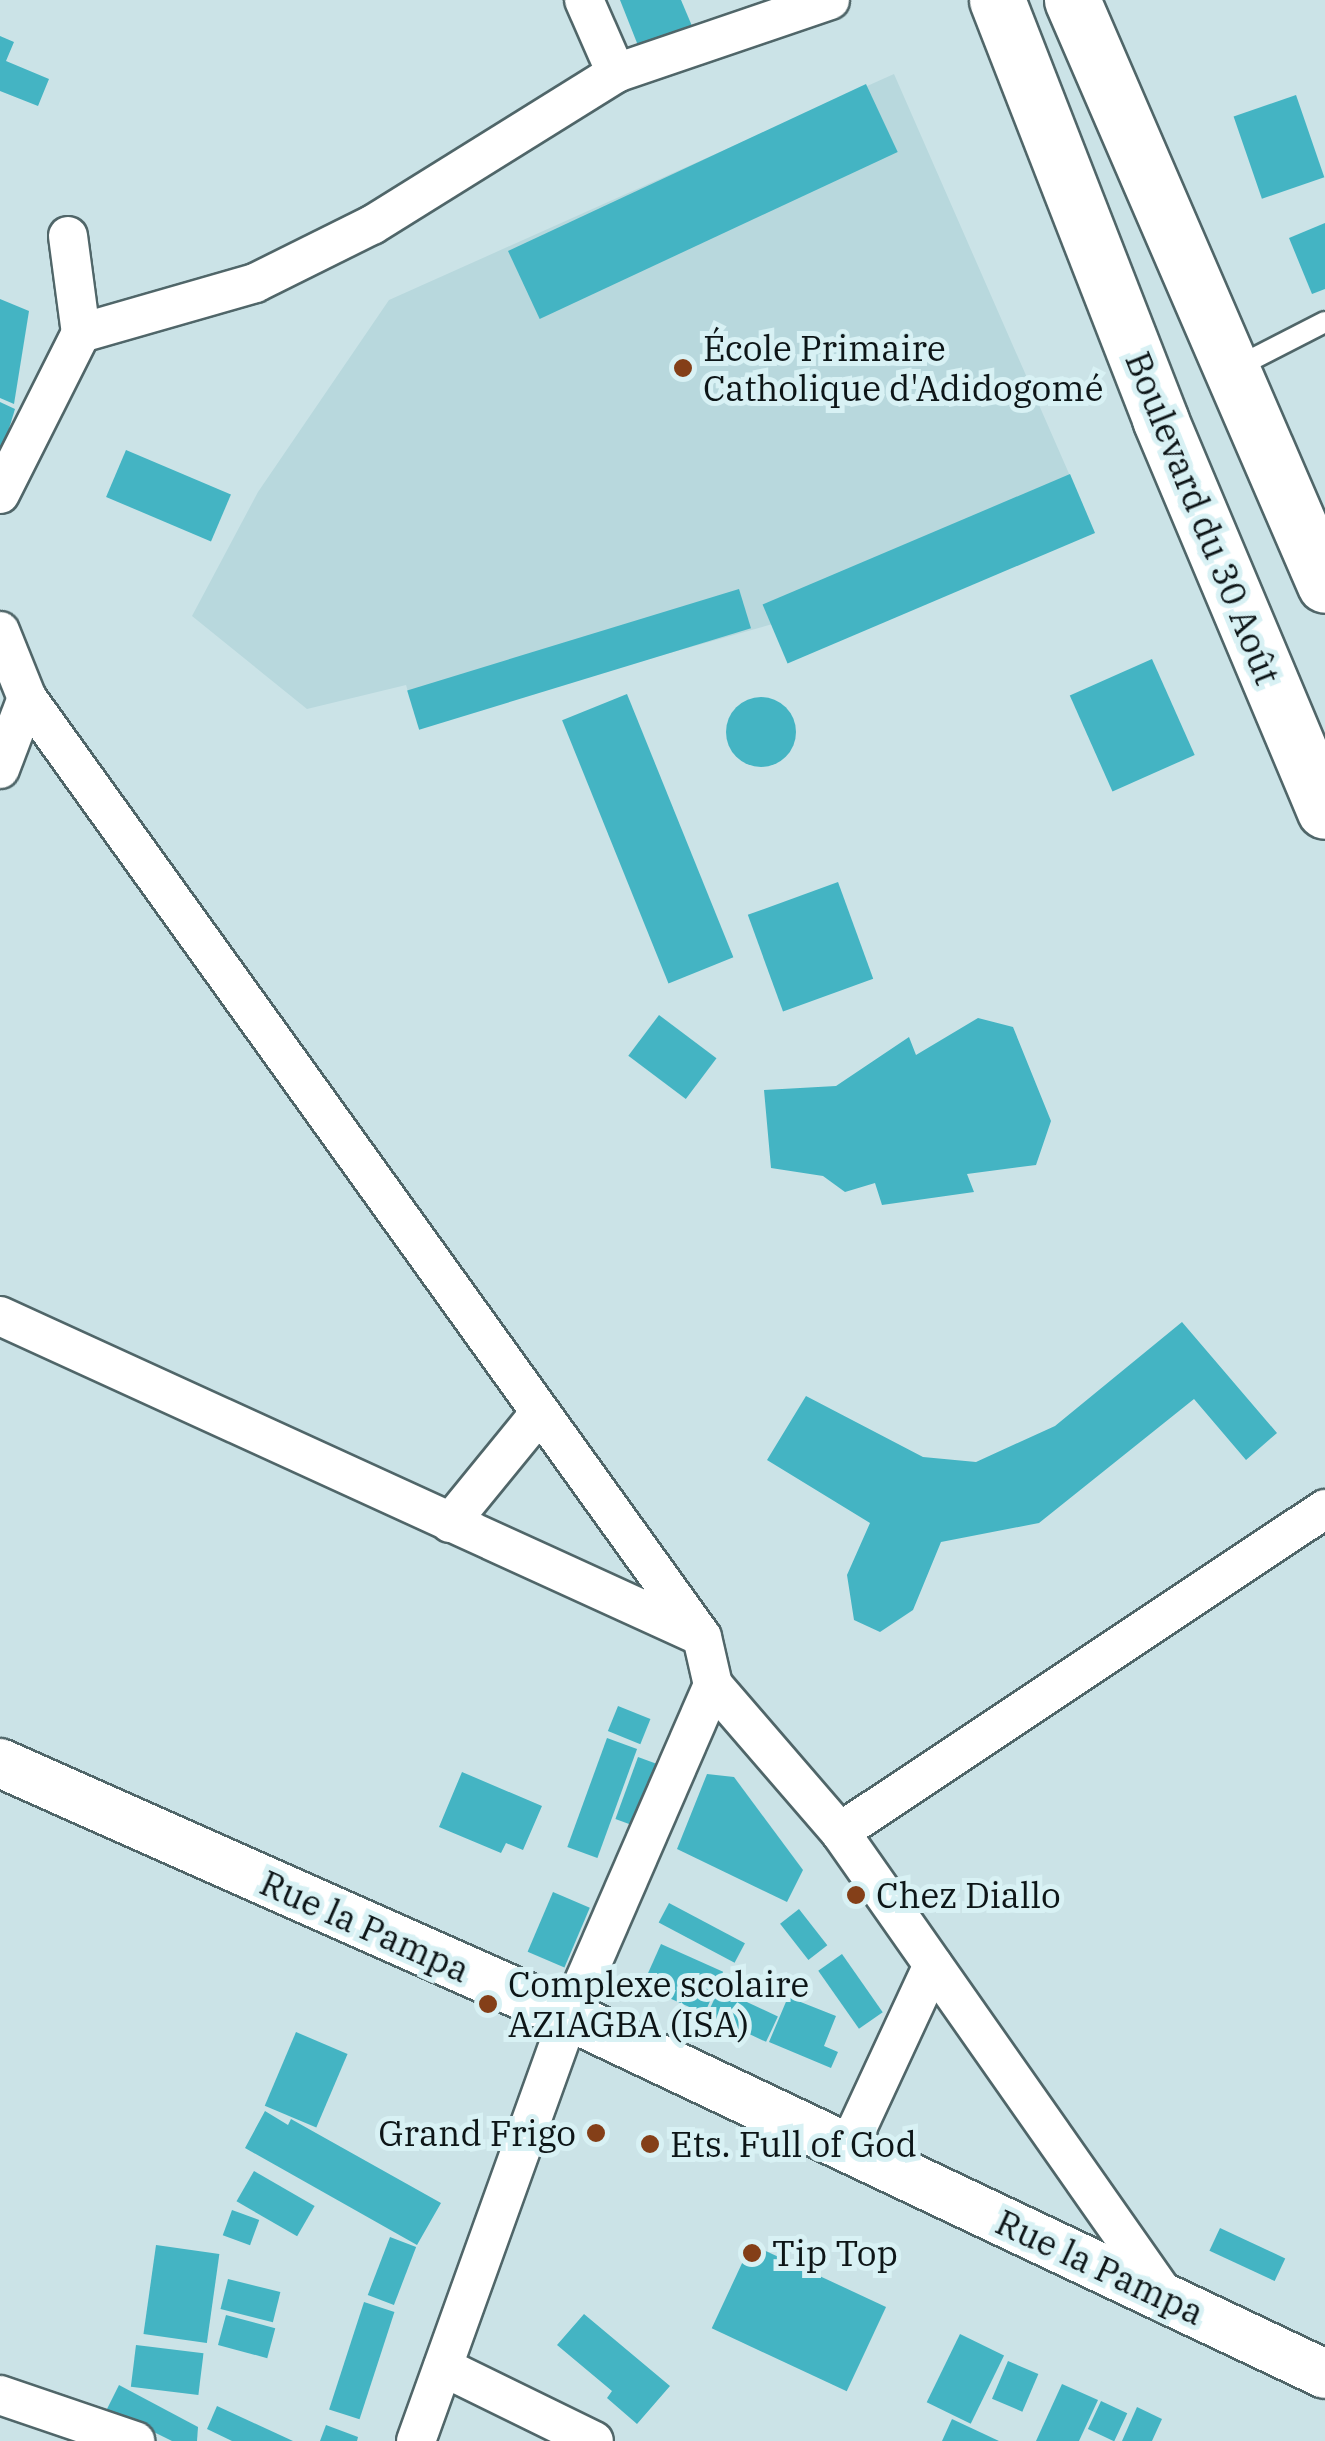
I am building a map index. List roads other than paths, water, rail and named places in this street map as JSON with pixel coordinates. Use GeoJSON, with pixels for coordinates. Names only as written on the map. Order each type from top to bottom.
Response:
{"type":"FeatureCollection","features":[{"type":"Feature","properties":{"kind":"highway","name":"Boulevard du 30 Août"},"geometry":{"type":"LineString","coordinates":[[998,0],[1160,418],[1325,811]]}},
{"type":"Feature","properties":{"kind":"highway"},"geometry":{"type":"LineString","coordinates":[[1072,0],[1228,371],[1325,584]]}},
{"type":"Feature","properties":{"kind":"street"},"geometry":{"type":"LineString","coordinates":[[584,0],[616,73]]}},
{"type":"Feature","properties":{"kind":"street"},"geometry":{"type":"LineString","coordinates":[[80,332],[255,283],[372,225],[616,73],[830,0]]}},
{"type":"Feature","properties":{"kind":"street"},"geometry":{"type":"LineString","coordinates":[[0,494],[80,332],[68,236]]}},
{"type":"Feature","properties":{"kind":"street"},"geometry":{"type":"LineString","coordinates":[[0,631],[26,698],[702,1637],[713,1685],[840,1832],[1166,2297]]}},
{"type":"Feature","properties":{"kind":"street"},"geometry":{"type":"LineString","coordinates":[[0,770],[26,698]]}},
{"type":"Feature","properties":{"kind":"street"},"geometry":{"type":"LineString","coordinates":[[0,1316],[702,1637]]}},
{"type":"Feature","properties":{"kind":"street"},"geometry":{"type":"LineString","coordinates":[[450,1523],[539,1414]]}},
{"type":"Feature","properties":{"kind":"street"},"geometry":{"type":"LineString","coordinates":[[840,1832],[1325,1508]]}},
{"type":"Feature","properties":{"kind":"street"},"geometry":{"type":"LineString","coordinates":[[416,2441],[569,2016],[713,1685]]}},
{"type":"Feature","properties":{"kind":"street","name":"Rue la Pampa"},"geometry":{"type":"LineString","coordinates":[[0,1763],[569,2016],[1325,2374]]}},
{"type":"Feature","properties":{"kind":"street"},"geometry":{"type":"LineString","coordinates":[[848,2150],[934,1965]]}},
{"type":"Feature","properties":{"kind":"street"},"geometry":{"type":"LineString","coordinates":[[443,2367],[594,2441]]}},
{"type":"Feature","properties":{"kind":"street"},"geometry":{"type":"LineString","coordinates":[[0,2394],[135,2441]]}},
{"type":"Feature","properties":{"kind":"lane"},"geometry":{"type":"LineString","coordinates":[[1228,371],[1325,322]]}},
{"type":"Feature","properties":{"kind":"place","name":"École Primaire Catholique d'Adidogomé"},"geometry":{"type":"Point","coordinates":[683,368]}},
{"type":"Feature","properties":{"kind":"place","name":"Chez Diallo"},"geometry":{"type":"Point","coordinates":[856,1895]}},
{"type":"Feature","properties":{"kind":"place","name":"Complexe scolaire AZIAGBA (ISA)"},"geometry":{"type":"Point","coordinates":[488,2004]}},
{"type":"Feature","properties":{"kind":"place","name":"Grand Frigo"},"geometry":{"type":"Point","coordinates":[596,2133]}},
{"type":"Feature","properties":{"kind":"place","name":"Ets. Full of God"},"geometry":{"type":"Point","coordinates":[650,2144]}},
{"type":"Feature","properties":{"kind":"place","name":"Tip Top"},"geometry":{"type":"Point","coordinates":[752,2253]}}]}
